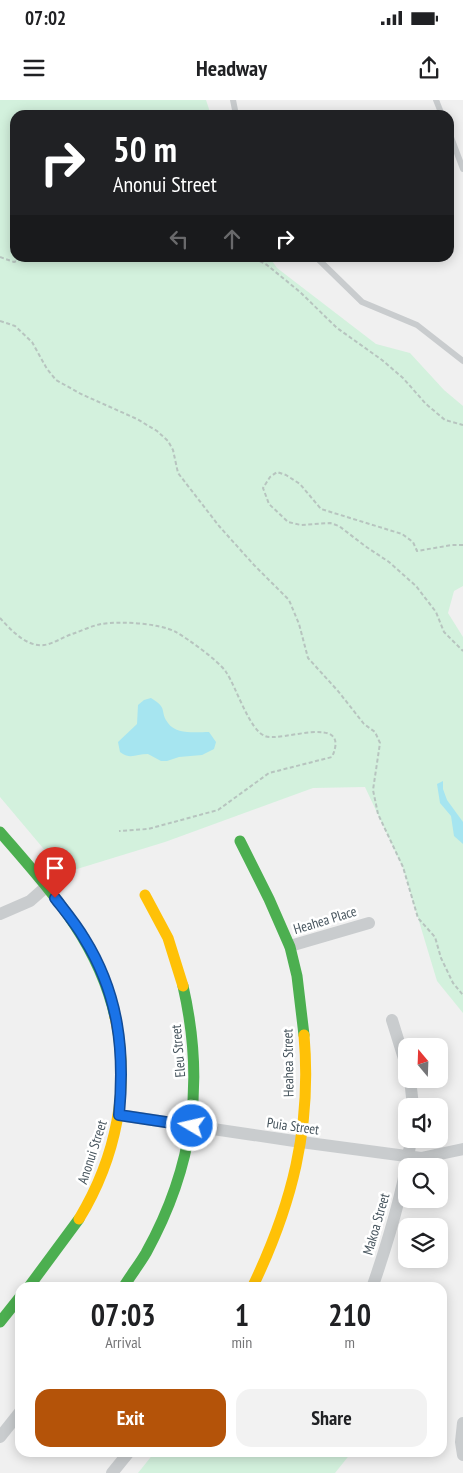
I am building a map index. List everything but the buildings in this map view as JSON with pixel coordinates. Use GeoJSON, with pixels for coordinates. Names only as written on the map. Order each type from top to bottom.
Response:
{"type":"FeatureCollection","features":[{"type":"Feature","properties":{"kind":"street","name":"Anonui Street"},"geometry":{"type":"LineString","coordinates":[[0,832],[47,886],[85,939],[102,971],[114,1006],[121,1042],[122,1079],[119,1115],[110,1155],[94,1194],[74,1229],[33,1282]]}},
{"type":"Feature","properties":{"kind":"street","name":"Heahea Street"},"geometry":{"type":"LineString","coordinates":[[240,841],[267,893],[290,946],[302,1011],[305,1067],[301,1142],[289,1198],[270,1252],[255,1282]]}},
{"type":"Feature","properties":{"kind":"street"},"geometry":{"type":"LineString","coordinates":[[0,914],[30,901],[47,886]]}},
{"type":"Feature","properties":{"kind":"street","name":"Eleu Street"},"geometry":{"type":"LineString","coordinates":[[127,1282],[148,1250],[168,1211],[182,1169],[192,1126],[196,1078],[191,1020],[184,983],[168,937],[145,895]]}},
{"type":"Feature","properties":{"kind":"street","name":"Heahea Place"},"geometry":{"type":"LineString","coordinates":[[290,946],[369,923]]}},
{"type":"Feature","properties":{"kind":"street"},"geometry":{"type":"LineString","coordinates":[[392,1020],[398,1039]]}},
{"type":"Feature","properties":{"kind":"street","name":"Puia Street"},"geometry":{"type":"LineString","coordinates":[[119,1115],[421,1158],[463,1149]]}},
{"type":"Feature","properties":{"kind":"street","name":"Makoa Street"},"geometry":{"type":"LineString","coordinates":[[374,1282],[392,1229],[409,1148]]}},
{"type":"Feature","properties":{"kind":"street"},"geometry":{"type":"LineString","coordinates":[[0,1322],[15,1303]]}},
{"type":"Feature","properties":{"kind":"street"},"geometry":{"type":"LineString","coordinates":[[0,1437],[15,1418]]}},
{"type":"Feature","properties":{"kind":"street"},"geometry":{"type":"LineString","coordinates":[[463,1423],[461,1442],[463,1455]]}},
{"type":"Feature","properties":{"kind":"street"},"geometry":{"type":"LineString","coordinates":[[112,1473],[124,1457]]}},
{"type":"Feature","properties":{"kind":"lane"},"geometry":{"type":"LineString","coordinates":[[454,145],[463,169]]}},
{"type":"Feature","properties":{"kind":"lane"},"geometry":{"type":"LineString","coordinates":[[321,262],[362,302],[418,325],[463,360]]}},
{"type":"Feature","properties":{"kind":"path"},"geometry":{"type":"LineString","coordinates":[[261,262],[300,292],[337,328],[382,360],[403,378],[426,404],[444,420],[463,425]]}},
{"type":"Feature","properties":{"kind":"path"},"geometry":{"type":"LineString","coordinates":[[0,321],[15,326],[32,342],[47,369],[56,380],[81,394],[138,418],[168,441],[174,450],[178,473],[230,539],[289,600],[300,624],[308,658],[338,691],[364,724],[375,732],[380,743],[374,790],[378,814],[403,868],[418,918],[435,937],[452,983],[463,995]]}},
{"type":"Feature","properties":{"kind":"path"},"geometry":{"type":"LineString","coordinates":[[463,545],[417,551],[413,542],[402,534],[321,508],[300,484],[286,475],[277,472],[270,476],[263,488],[269,504],[288,522],[301,526],[330,523],[339,526],[389,562],[416,586],[436,612],[444,632],[463,651]]}},
{"type":"Feature","properties":{"kind":"path"},"geometry":{"type":"LineString","coordinates":[[0,618],[22,639],[32,644],[44,645],[100,624],[148,625],[175,631],[206,653],[226,671],[237,696],[253,724],[262,735],[271,738],[317,731],[327,732],[336,742],[332,756],[269,774],[218,810],[148,829],[120,831]]}},
{"type":"Feature","properties":{"kind":"green space"},"geometry":{"type":"Polygon","coordinates":[[[0,100],[206,100],[209,110],[10,110],[10,262],[273,262],[277,268],[376,344],[410,353],[444,390],[463,406],[463,586],[454,591],[448,613],[463,637],[463,1013],[437,981],[403,868],[365,787],[313,788],[165,842],[64,873],[0,797],[0,100]]]}},
{"type":"Feature","properties":{"kind":"green space"},"geometry":{"type":"Polygon","coordinates":[[[151,1457],[348,1457],[335,1473],[138,1473],[151,1457]]]}},
{"type":"Feature","properties":{"kind":"water"},"geometry":{"type":"Polygon","coordinates":[[[151,698],[160,705],[165,719],[172,727],[187,732],[209,732],[216,742],[214,749],[202,755],[179,757],[167,761],[161,761],[148,754],[127,756],[120,752],[118,742],[137,724],[138,705],[144,700],[151,698]]]}},
{"type":"Feature","properties":{"kind":"water"},"geometry":{"type":"Polygon","coordinates":[[[443,781],[443,789],[447,800],[463,822],[463,844],[454,836],[451,816],[440,803],[437,784],[443,781]]]}},
{"type":"Feature","properties":{"kind":"traffic: fast"},"geometry":{"type":"LineString","coordinates":[[0,832],[70,917],[97,964],[115,1017]]}},
{"type":"Feature","properties":{"kind":"traffic: fast"},"geometry":{"type":"LineString","coordinates":[[240,841],[290,947],[297,976],[304,1035]]}},
{"type":"Feature","properties":{"kind":"traffic: fast"},"geometry":{"type":"LineString","coordinates":[[127,1282],[146,1253],[162,1220],[185,1156],[194,1090],[190,1021],[183,986]]}},
{"type":"Feature","properties":{"kind":"traffic: fast"},"geometry":{"type":"LineString","coordinates":[[32,1282],[79,1219]]}},
{"type":"Feature","properties":{"kind":"traffic: fast"},"geometry":{"type":"LineString","coordinates":[[0,1322],[15,1303]]}},
{"type":"Feature","properties":{"kind":"traffic: slow"},"geometry":{"type":"LineString","coordinates":[[145,895],[168,938],[183,986]]}},
{"type":"Feature","properties":{"kind":"traffic: slow"},"geometry":{"type":"LineString","coordinates":[[79,1219],[92,1196],[102,1172],[111,1147],[117,1121],[121,1070],[120,1043],[115,1017]]}},
{"type":"Feature","properties":{"kind":"traffic: slow"},"geometry":{"type":"LineString","coordinates":[[255,1282],[278,1227],[296,1165],[302,1134],[305,1102],[304,1035]]}},
{"type":"Feature","properties":{"kind":"route"},"geometry":{"type":"LineString","coordinates":[[55,898],[85,939],[102,971],[114,1006],[121,1042],[122,1060],[119,1115],[192,1126]]}}]}
